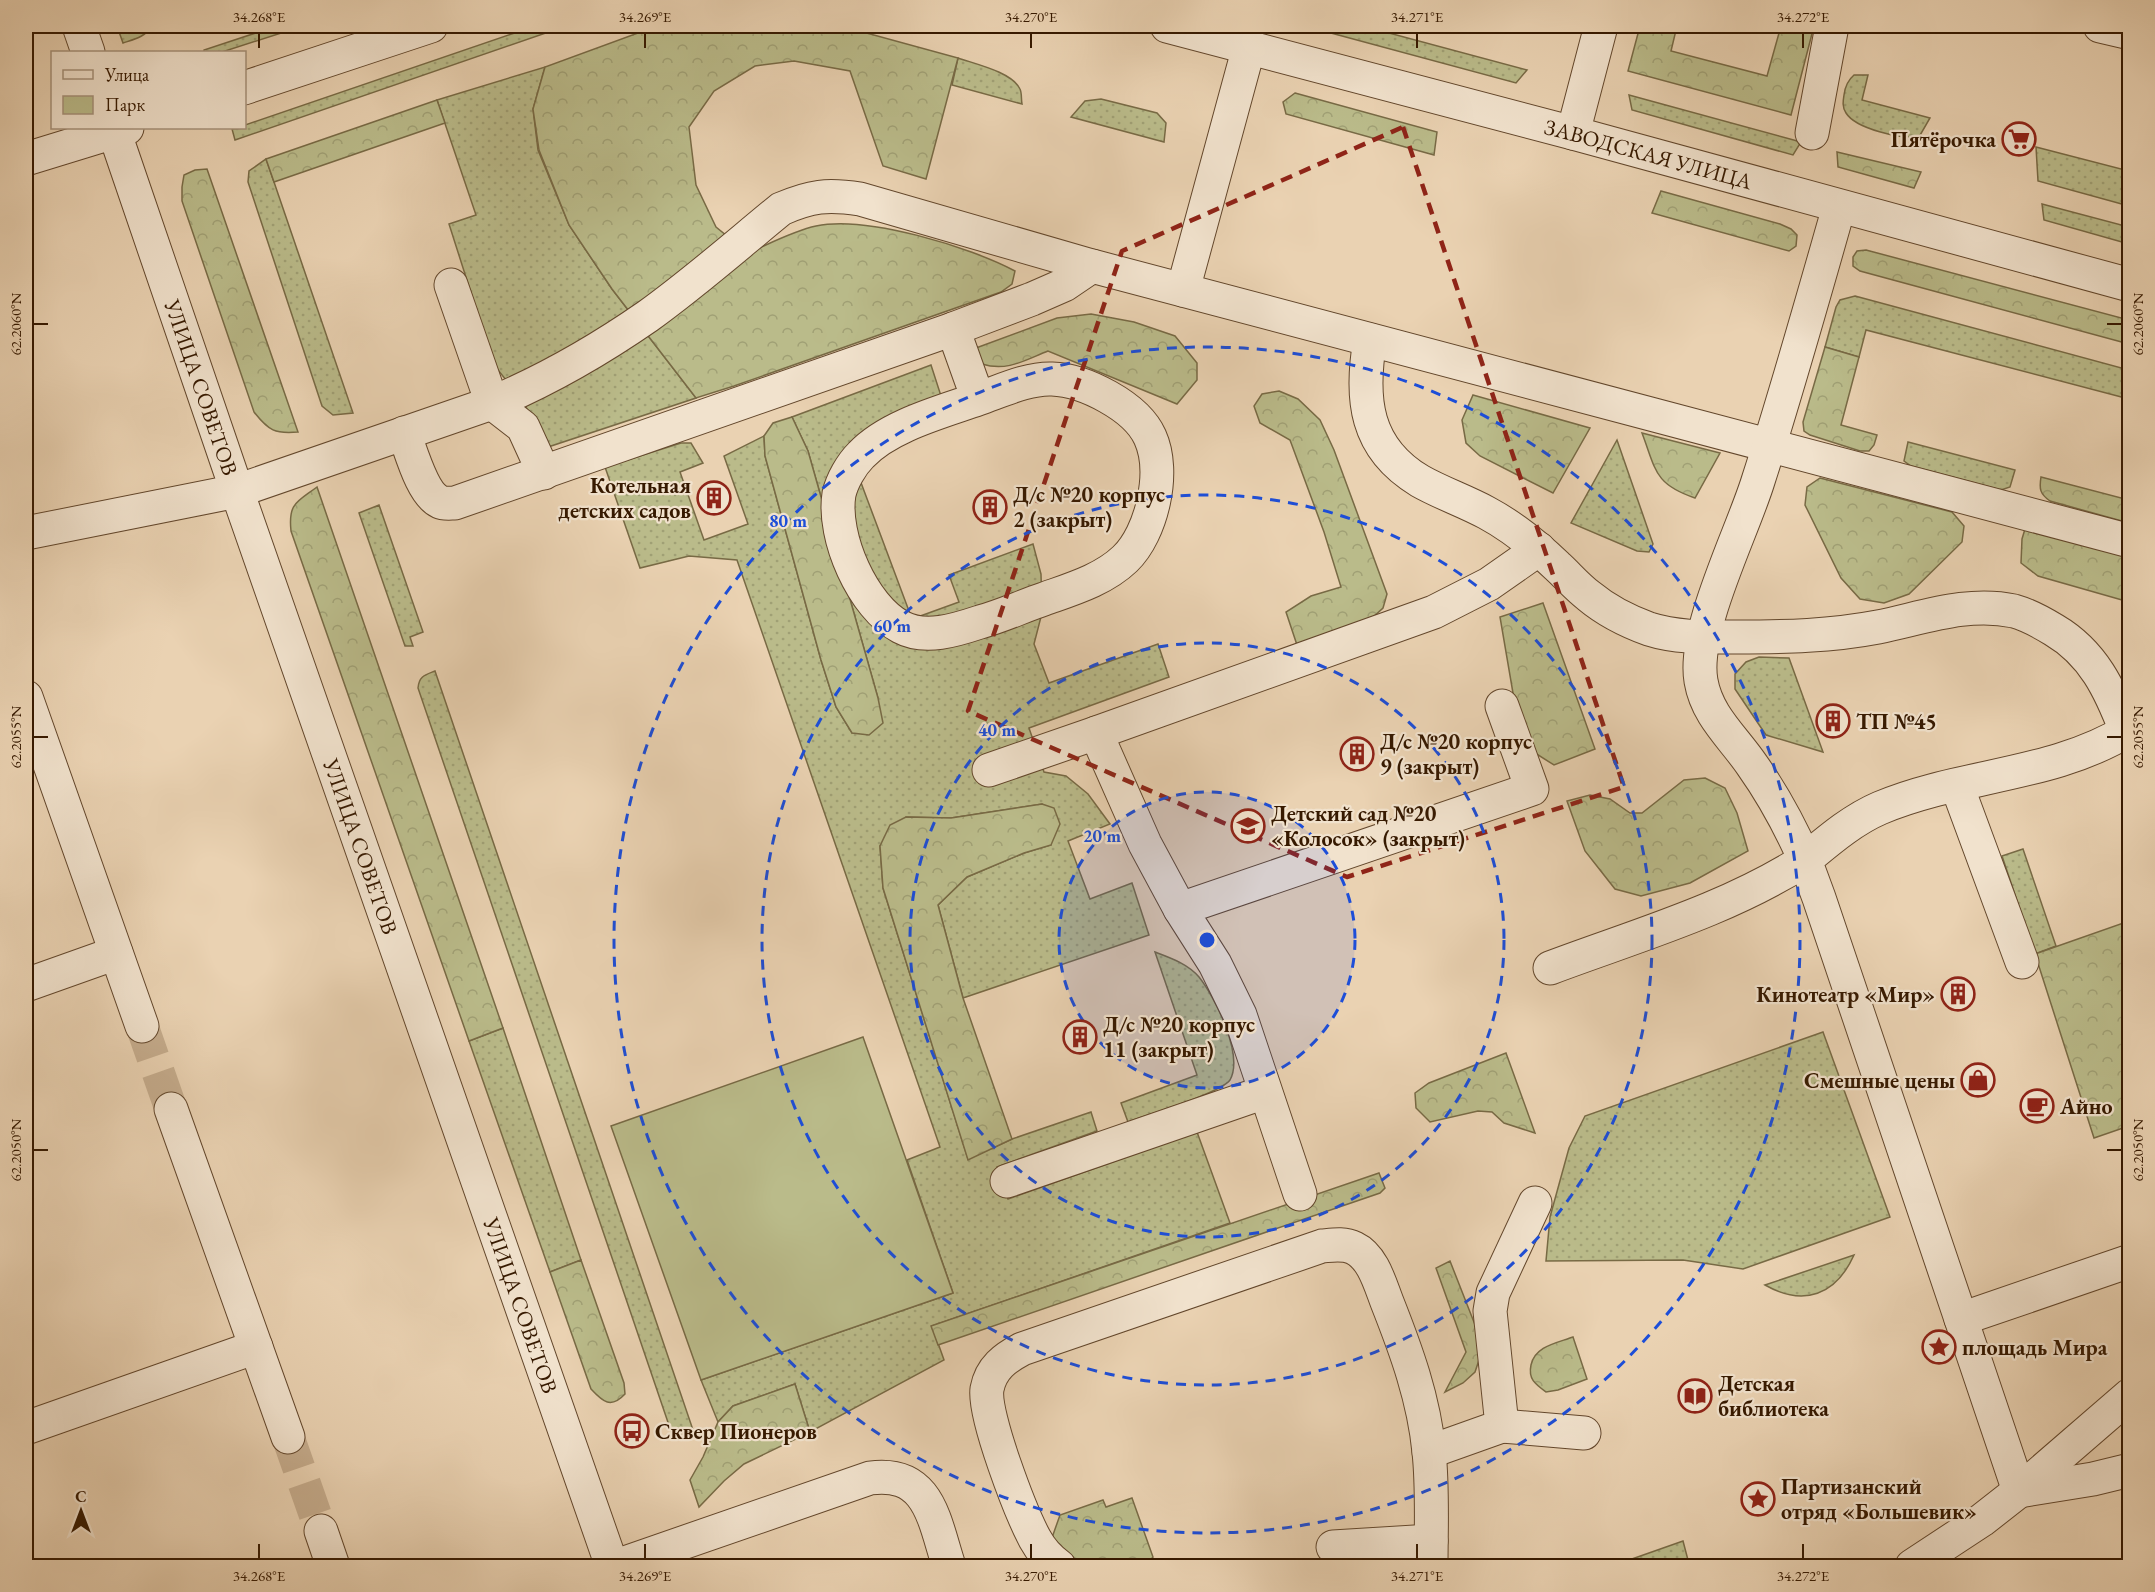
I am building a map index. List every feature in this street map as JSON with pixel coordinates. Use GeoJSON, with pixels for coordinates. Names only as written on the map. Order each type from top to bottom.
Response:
{"type":"FeatureCollection","features":[{"type":"Feature","properties":{"kind":"street"},"geometry":{"type":"LineString","coordinates":[[79,26],[88,51]]}},
{"type":"Feature","properties":{"kind":"street"},"geometry":{"type":"LineString","coordinates":[[246,87],[431,26]]}},
{"type":"Feature","properties":{"kind":"street","name":"ЗАВОДСКАЯ УЛИЦА"},"geometry":{"type":"LineString","coordinates":[[1167,26],[1573,133],[2130,285]]}},
{"type":"Feature","properties":{"kind":"street"},"geometry":{"type":"LineString","coordinates":[[1573,133],[1601,26]]}},
{"type":"Feature","properties":{"kind":"street"},"geometry":{"type":"LineString","coordinates":[[1812,133],[1832,26]]}},
{"type":"Feature","properties":{"kind":"street"},"geometry":{"type":"LineString","coordinates":[[2100,26],[2130,33]]}},
{"type":"Feature","properties":{"kind":"street"},"geometry":{"type":"LineString","coordinates":[[1183,290],[1249,47]]}},
{"type":"Feature","properties":{"kind":"street"},"geometry":{"type":"LineString","coordinates":[[26,159],[118,129]]}},
{"type":"Feature","properties":{"kind":"street","name":"УЛИЦА СОВЕТОВ"},"geometry":{"type":"LineString","coordinates":[[118,129],[237,491],[614,1566]]}},
{"type":"Feature","properties":{"kind":"street"},"geometry":{"type":"LineString","coordinates":[[26,533],[237,491],[492,403],[525,389],[609,342],[650,314],[781,209],[805,199],[834,195],[860,199],[1092,266],[2130,541]]}},
{"type":"Feature","properties":{"kind":"street"},"geometry":{"type":"LineString","coordinates":[[1839,207],[1769,447],[1704,637],[1699,661],[1701,681],[1708,704],[1719,723],[1752,764],[1789,822],[1804,860],[2019,1491]]}},
{"type":"Feature","properties":{"kind":"street"},"geometry":{"type":"LineString","coordinates":[[404,433],[421,479],[432,495],[441,503],[455,504],[953,329],[1064,285],[1092,266]]}},
{"type":"Feature","properties":{"kind":"street"},"geometry":{"type":"LineString","coordinates":[[451,285],[492,403],[523,428],[543,473]]}},
{"type":"Feature","properties":{"kind":"street"},"geometry":{"type":"LineString","coordinates":[[953,329],[978,399]]}},
{"type":"Feature","properties":{"kind":"street"},"geometry":{"type":"LineString","coordinates":[[1370,340],[1365,387],[1367,410],[1376,436],[1389,456],[1421,481],[1493,516],[1539,549],[1587,595],[1623,618],[1652,630],[1674,635],[1804,637],[1880,627],[1967,608],[1990,608],[2015,612],[2040,622],[2084,652],[2100,674],[2128,730],[2063,759],[1879,808],[1852,824],[1804,860],[1762,884],[1694,915],[1550,968]]}},
{"type":"Feature","properties":{"kind":"street"},"geometry":{"type":"LineString","coordinates":[[1051,379],[1073,382],[1124,407],[1139,421],[1150,436],[1155,456],[1157,475],[1153,503],[1146,527],[1136,547],[1124,561],[1105,574],[1078,587],[946,632],[924,634],[902,628],[884,615],[867,593],[853,567],[842,538],[838,512],[840,493],[846,475],[861,455],[880,440],[909,424],[978,399],[1032,381],[1051,379]]}},
{"type":"Feature","properties":{"kind":"street"},"geometry":{"type":"LineString","coordinates":[[989,770],[1434,612],[1488,584],[1539,549]]}},
{"type":"Feature","properties":{"kind":"street"},"geometry":{"type":"LineString","coordinates":[[26,697],[142,1026]]}},
{"type":"Feature","properties":{"kind":"street"},"geometry":{"type":"LineString","coordinates":[[1180,909],[1532,789],[1502,706]]}},
{"type":"Feature","properties":{"kind":"street"},"geometry":{"type":"LineString","coordinates":[[1096,733],[1145,844],[1180,909],[1229,989],[1240,1015],[1300,1194]]}},
{"type":"Feature","properties":{"kind":"street"},"geometry":{"type":"LineString","coordinates":[[1957,786],[2022,962]]}},
{"type":"Feature","properties":{"kind":"street"},"geometry":{"type":"LineString","coordinates":[[26,985],[116,953]]}},
{"type":"Feature","properties":{"kind":"street"},"geometry":{"type":"LineString","coordinates":[[1007,1181],[1265,1092]]}},
{"type":"Feature","properties":{"kind":"street"},"geometry":{"type":"LineString","coordinates":[[171,1109],[288,1437]]}},
{"type":"Feature","properties":{"kind":"street"},"geometry":{"type":"LineString","coordinates":[[1502,1426],[1490,1311],[1493,1293],[1535,1203]]}},
{"type":"Feature","properties":{"kind":"street"},"geometry":{"type":"LineString","coordinates":[[1059,1566],[1049,1558],[1036,1540],[1023,1514],[992,1424],[987,1389],[992,1373],[1004,1358],[1022,1349],[1322,1246],[1340,1245],[1354,1248],[1365,1257],[1376,1274],[1411,1367],[1420,1399],[1429,1452],[1431,1554],[1333,1547]]}},
{"type":"Feature","properties":{"kind":"street"},"geometry":{"type":"LineString","coordinates":[[1961,1319],[2130,1261]]}},
{"type":"Feature","properties":{"kind":"street"},"geometry":{"type":"LineString","coordinates":[[26,1428],[256,1347]]}},
{"type":"Feature","properties":{"kind":"street"},"geometry":{"type":"LineString","coordinates":[[1912,1566],[1982,1520],[2019,1491],[2130,1395]]}},
{"type":"Feature","properties":{"kind":"street"},"geometry":{"type":"LineString","coordinates":[[1429,1452],[1502,1426],[1584,1433]]}},
{"type":"Feature","properties":{"kind":"street"},"geometry":{"type":"LineString","coordinates":[[2019,1491],[2093,1479],[2130,1470]]}},
{"type":"Feature","properties":{"kind":"street"},"geometry":{"type":"LineString","coordinates":[[614,1566],[870,1478],[884,1476],[902,1479],[921,1494],[929,1509],[949,1566]]}},
{"type":"Feature","properties":{"kind":"street"},"geometry":{"type":"LineString","coordinates":[[321,1531],[333,1566]]}},
{"type":"Feature","properties":{"kind":"highlighted area"},"geometry":{"type":"Polygon","coordinates":[[[1403,127],[1624,787],[1347,877],[968,711],[1122,251],[1403,127]]]}},
{"type":"Feature","properties":{"kind":"green space"},"geometry":{"type":"Polygon","coordinates":[[[117,26],[152,26],[143,35],[123,43],[117,26]]]}},
{"type":"Feature","properties":{"kind":"green space"},"geometry":{"type":"Polygon","coordinates":[[[277,26],[303,26],[225,51],[204,50],[277,26]]]}},
{"type":"Feature","properties":{"kind":"green space"},"geometry":{"type":"Polygon","coordinates":[[[535,26],[566,26],[235,140],[232,129],[246,129],[246,125],[535,26]]]}},
{"type":"Feature","properties":{"kind":"green space"},"geometry":{"type":"Polygon","coordinates":[[[657,26],[841,26],[958,58],[926,179],[883,166],[850,71],[794,61],[755,66],[714,91],[689,127],[696,185],[716,227],[748,253],[807,228],[837,224],[862,225],[917,235],[972,252],[1015,271],[1012,284],[1001,292],[696,398],[612,289],[569,225],[539,150],[533,109],[545,67],[657,26]]]}},
{"type":"Feature","properties":{"kind":"green space"},"geometry":{"type":"Polygon","coordinates":[[[1305,26],[1363,26],[1527,70],[1516,83],[1305,26]]]}},
{"type":"Feature","properties":{"kind":"green space"},"geometry":{"type":"Polygon","coordinates":[[[1640,26],[1677,26],[1671,51],[1767,76],[1781,26],[1814,26],[1791,115],[1628,71],[1640,26]]]}},
{"type":"Feature","properties":{"kind":"green space"},"geometry":{"type":"Polygon","coordinates":[[[958,58],[992,69],[1016,83],[1021,92],[1022,104],[952,85],[958,58]]]}},
{"type":"Feature","properties":{"kind":"green space"},"geometry":{"type":"Polygon","coordinates":[[[545,67],[533,109],[538,150],[569,225],[612,289],[696,398],[548,447],[522,400],[494,365],[449,224],[476,215],[437,100],[545,67]]]}},
{"type":"Feature","properties":{"kind":"green space"},"geometry":{"type":"Polygon","coordinates":[[[1854,75],[1868,75],[1862,100],[1930,118],[1919,137],[1879,132],[1851,119],[1845,111],[1843,102],[1846,86],[1854,75]]]}},
{"type":"Feature","properties":{"kind":"green space"},"geometry":{"type":"Polygon","coordinates":[[[1295,93],[1437,132],[1434,155],[1286,114],[1283,102],[1295,93]]]}},
{"type":"Feature","properties":{"kind":"green space"},"geometry":{"type":"Polygon","coordinates":[[[1629,95],[1801,142],[1793,155],[1632,110],[1629,95]]]}},
{"type":"Feature","properties":{"kind":"green space"},"geometry":{"type":"Polygon","coordinates":[[[1101,99],[1157,113],[1166,123],[1164,142],[1071,117],[1085,101],[1101,99]]]}},
{"type":"Feature","properties":{"kind":"green space"},"geometry":{"type":"Polygon","coordinates":[[[437,100],[445,123],[274,182],[266,159],[437,100]]]}},
{"type":"Feature","properties":{"kind":"green space"},"geometry":{"type":"Polygon","coordinates":[[[2036,147],[2129,171],[2129,206],[2038,181],[2036,147]]]}},
{"type":"Feature","properties":{"kind":"green space"},"geometry":{"type":"Polygon","coordinates":[[[1837,152],[1921,172],[1914,188],[1838,167],[1837,152]]]}},
{"type":"Feature","properties":{"kind":"green space"},"geometry":{"type":"Polygon","coordinates":[[[266,159],[353,413],[333,415],[322,406],[248,182],[249,171],[266,159]]]}},
{"type":"Feature","properties":{"kind":"green space"},"geometry":{"type":"Polygon","coordinates":[[[207,169],[298,432],[273,430],[254,412],[182,201],[184,175],[195,170],[207,169]]]}},
{"type":"Feature","properties":{"kind":"green space"},"geometry":{"type":"Polygon","coordinates":[[[1661,191],[1780,224],[1797,235],[1796,246],[1789,251],[1652,213],[1661,191]]]}},
{"type":"Feature","properties":{"kind":"green space"},"geometry":{"type":"Polygon","coordinates":[[[2042,204],[2129,227],[2129,244],[2044,220],[2042,204]]]}},
{"type":"Feature","properties":{"kind":"green space"},"geometry":{"type":"Polygon","coordinates":[[[1866,250],[2129,320],[2129,344],[1860,271],[1853,266],[1853,257],[1857,251],[1866,250]]]}},
{"type":"Feature","properties":{"kind":"green space"},"geometry":{"type":"Polygon","coordinates":[[[1855,296],[2129,370],[2129,399],[1866,330],[1859,357],[1825,347],[1840,300],[1855,296]]]}},
{"type":"Feature","properties":{"kind":"green space"},"geometry":{"type":"Polygon","coordinates":[[[1091,314],[1134,322],[1175,336],[1197,363],[1197,380],[1177,404],[1048,351],[1016,364],[1000,367],[982,364],[976,348],[1057,318],[1091,314]]]}},
{"type":"Feature","properties":{"kind":"green space"},"geometry":{"type":"Polygon","coordinates":[[[1825,347],[1859,357],[1841,425],[1877,435],[1869,451],[1860,451],[1804,431],[1803,422],[1825,347]]]}},
{"type":"Feature","properties":{"kind":"green space"},"geometry":{"type":"Polygon","coordinates":[[[931,365],[942,399],[886,425],[860,480],[912,619],[959,602],[949,575],[1033,544],[1041,574],[1042,613],[1034,644],[1049,683],[1158,644],[1169,677],[1029,728],[1044,772],[1066,776],[1088,794],[1110,824],[1068,841],[1090,899],[1132,883],[1149,935],[963,998],[938,905],[967,877],[1024,853],[1051,845],[1042,804],[951,818],[906,817],[880,846],[883,888],[968,1159],[1012,1139],[1091,1112],[1097,1131],[997,1167],[1008,1199],[1197,1132],[1230,1223],[932,1326],[944,1360],[810,1432],[795,1384],[733,1406],[718,1422],[701,1380],[953,1293],[907,1160],[940,1147],[737,560],[689,556],[640,568],[605,467],[681,443],[691,443],[703,463],[680,472],[704,540],[748,524],[724,456],[764,436],[765,456],[821,660],[836,707],[852,733],[878,698],[808,451],[792,417],[931,365]]]}},
{"type":"Feature","properties":{"kind":"green space"},"geometry":{"type":"Polygon","coordinates":[[[1279,391],[1298,399],[1320,420],[1334,450],[1387,594],[1383,608],[1372,618],[1297,645],[1286,612],[1311,596],[1341,587],[1324,532],[1290,440],[1260,423],[1254,406],[1262,394],[1279,391]]]}},
{"type":"Feature","properties":{"kind":"green space"},"geometry":{"type":"Polygon","coordinates":[[[1473,395],[1590,428],[1553,493],[1480,456],[1466,443],[1462,420],[1473,395]]]}},
{"type":"Feature","properties":{"kind":"green space"},"geometry":{"type":"Polygon","coordinates":[[[792,417],[808,451],[878,698],[883,723],[869,735],[852,733],[836,707],[765,456],[764,436],[773,423],[792,417]]]}},
{"type":"Feature","properties":{"kind":"green space"},"geometry":{"type":"Polygon","coordinates":[[[1642,433],[1720,453],[1695,498],[1671,487],[1658,474],[1642,433]]]}},
{"type":"Feature","properties":{"kind":"green space"},"geometry":{"type":"Polygon","coordinates":[[[1617,440],[1653,544],[1649,552],[1637,551],[1571,523],[1617,440]]]}},
{"type":"Feature","properties":{"kind":"green space"},"geometry":{"type":"Polygon","coordinates":[[[1908,442],[2015,470],[2010,487],[2001,490],[1911,466],[1904,461],[1908,442]]]}},
{"type":"Feature","properties":{"kind":"green space"},"geometry":{"type":"Polygon","coordinates":[[[2041,477],[2129,500],[2129,523],[2050,501],[2041,491],[2041,477]]]}},
{"type":"Feature","properties":{"kind":"green space"},"geometry":{"type":"Polygon","coordinates":[[[1820,478],[1952,512],[1964,526],[1962,542],[1909,594],[1884,603],[1860,599],[1841,578],[1805,505],[1807,487],[1820,478]]]}},
{"type":"Feature","properties":{"kind":"green space"},"geometry":{"type":"Polygon","coordinates":[[[317,487],[503,1028],[469,1041],[291,531],[291,514],[295,504],[317,487]]]}},
{"type":"Feature","properties":{"kind":"green space"},"geometry":{"type":"Polygon","coordinates":[[[379,505],[423,632],[410,637],[413,646],[405,646],[359,513],[379,505]]]}},
{"type":"Feature","properties":{"kind":"green space"},"geometry":{"type":"Polygon","coordinates":[[[2025,529],[2129,556],[2129,602],[2038,576],[2021,563],[2022,539],[2025,529]]]}},
{"type":"Feature","properties":{"kind":"green space"},"geometry":{"type":"Polygon","coordinates":[[[1543,603],[1595,749],[1554,765],[1535,753],[1514,699],[1500,617],[1543,603]]]}},
{"type":"Feature","properties":{"kind":"green space"},"geometry":{"type":"Polygon","coordinates":[[[1759,657],[1789,658],[1823,752],[1766,735],[1735,689],[1735,674],[1746,662],[1759,657]]]}},
{"type":"Feature","properties":{"kind":"green space"},"geometry":{"type":"Polygon","coordinates":[[[435,671],[693,1430],[673,1437],[418,688],[421,678],[435,671]]]}},
{"type":"Feature","properties":{"kind":"green space"},"geometry":{"type":"Polygon","coordinates":[[[1705,778],[1725,788],[1737,813],[1748,851],[1690,883],[1641,896],[1615,889],[1585,851],[1567,801],[1590,795],[1610,799],[1630,813],[1642,813],[1684,780],[1705,778]]]}},
{"type":"Feature","properties":{"kind":"green space"},"geometry":{"type":"Polygon","coordinates":[[[1042,804],[1054,808],[1060,824],[1051,845],[1024,853],[967,877],[938,905],[963,998],[1012,1139],[968,1160],[883,888],[880,846],[890,825],[906,817],[951,818],[1042,804]]]}},
{"type":"Feature","properties":{"kind":"green space"},"geometry":{"type":"Polygon","coordinates":[[[2023,849],[2056,946],[2035,954],[2002,856],[2023,849]]]}},
{"type":"Feature","properties":{"kind":"green space"},"geometry":{"type":"Polygon","coordinates":[[[2129,921],[2129,1126],[2094,1138],[2035,954],[2129,921]]]}},
{"type":"Feature","properties":{"kind":"green space"},"geometry":{"type":"Polygon","coordinates":[[[1155,952],[1190,968],[1206,986],[1220,1012],[1231,1042],[1233,1069],[1230,1080],[1213,1091],[1128,1122],[1121,1103],[1197,1075],[1155,952]]]}},
{"type":"Feature","properties":{"kind":"green space"},"geometry":{"type":"Polygon","coordinates":[[[503,1028],[581,1260],[550,1272],[469,1041],[503,1028]]]}},
{"type":"Feature","properties":{"kind":"green space"},"geometry":{"type":"Polygon","coordinates":[[[1823,1032],[1890,1217],[1743,1269],[1683,1260],[1546,1261],[1550,1217],[1569,1148],[1585,1116],[1823,1032]]]}},
{"type":"Feature","properties":{"kind":"green space"},"geometry":{"type":"Polygon","coordinates":[[[863,1037],[953,1293],[701,1380],[611,1126],[863,1037]]]}},
{"type":"Feature","properties":{"kind":"green space"},"geometry":{"type":"Polygon","coordinates":[[[1506,1053],[1535,1133],[1504,1123],[1492,1112],[1478,1111],[1430,1122],[1416,1108],[1415,1093],[1429,1083],[1506,1053]]]}},
{"type":"Feature","properties":{"kind":"green space"},"geometry":{"type":"Polygon","coordinates":[[[1379,1173],[1385,1188],[1380,1193],[938,1345],[931,1326],[1379,1173]]]}},
{"type":"Feature","properties":{"kind":"green space"},"geometry":{"type":"Polygon","coordinates":[[[1854,1255],[1838,1280],[1817,1293],[1806,1296],[1793,1295],[1779,1292],[1765,1285],[1854,1255]]]}},
{"type":"Feature","properties":{"kind":"green space"},"geometry":{"type":"Polygon","coordinates":[[[581,1260],[624,1383],[625,1394],[620,1399],[611,1402],[603,1400],[591,1389],[550,1272],[581,1260]]]}},
{"type":"Feature","properties":{"kind":"green space"},"geometry":{"type":"Polygon","coordinates":[[[1450,1261],[1481,1340],[1480,1357],[1475,1372],[1463,1383],[1445,1392],[1466,1352],[1436,1268],[1450,1261]]]}},
{"type":"Feature","properties":{"kind":"green space"},"geometry":{"type":"Polygon","coordinates":[[[1573,1337],[1587,1379],[1546,1392],[1532,1378],[1530,1370],[1533,1359],[1547,1346],[1573,1337]]]}},
{"type":"Feature","properties":{"kind":"green space"},"geometry":{"type":"Polygon","coordinates":[[[795,1384],[810,1432],[744,1464],[699,1507],[690,1480],[718,1422],[733,1406],[795,1384]]]}},
{"type":"Feature","properties":{"kind":"green space"},"geometry":{"type":"Polygon","coordinates":[[[1132,1498],[1153,1557],[1146,1566],[1042,1566],[1060,1515],[1103,1500],[1106,1507],[1132,1498]]]}},
{"type":"Feature","properties":{"kind":"green space"},"geometry":{"type":"Polygon","coordinates":[[[1683,1541],[1688,1560],[1669,1566],[1612,1566],[1683,1541]]]}},
{"type":"Feature","properties":{"kind":"tunnel"},"geometry":{"type":"LineString","coordinates":[[142,1026],[171,1109]]}},
{"type":"Feature","properties":{"kind":"tunnel"},"geometry":{"type":"LineString","coordinates":[[288,1437],[321,1531]]}},
{"type":"Feature","properties":{"kind":"place","name":"Пятёрочка"},"geometry":{"type":"Point","coordinates":[2019,139]}},
{"type":"Feature","properties":{"kind":"place","name":"Котельная детских садов"},"geometry":{"type":"Point","coordinates":[714,498]}},
{"type":"Feature","properties":{"kind":"place","name":"Д/с №20 корпус 2 (закрыт)"},"geometry":{"type":"Point","coordinates":[990,507]}},
{"type":"Feature","properties":{"kind":"place","name":"ТП №45"},"geometry":{"type":"Point","coordinates":[1833,721]}},
{"type":"Feature","properties":{"kind":"place","name":"Д/с №20 корпус 9 (закрыт)"},"geometry":{"type":"Point","coordinates":[1357,754]}},
{"type":"Feature","properties":{"kind":"place","name":"Детский сад №20 «Колосок» (закрыт)"},"geometry":{"type":"Point","coordinates":[1248,826]}},
{"type":"Feature","properties":{"kind":"place","name":"Кинотеатр «Мир»"},"geometry":{"type":"Point","coordinates":[1958,994]}},
{"type":"Feature","properties":{"kind":"place","name":"Д/с №20 корпус 11 (закрыт)"},"geometry":{"type":"Point","coordinates":[1080,1037]}},
{"type":"Feature","properties":{"kind":"place","name":"Смешные цены"},"geometry":{"type":"Point","coordinates":[1978,1080]}},
{"type":"Feature","properties":{"kind":"place","name":"Айно"},"geometry":{"type":"Point","coordinates":[2037,1106]}},
{"type":"Feature","properties":{"kind":"place","name":"площадь Мира"},"geometry":{"type":"Point","coordinates":[1939,1347]}},
{"type":"Feature","properties":{"kind":"place","name":"Детская библиотека"},"geometry":{"type":"Point","coordinates":[1695,1396]}},
{"type":"Feature","properties":{"kind":"place","name":"Сквер Пионеров"},"geometry":{"type":"Point","coordinates":[632,1431]}},
{"type":"Feature","properties":{"kind":"place","name":"Партизанский отряд «Большевик»"},"geometry":{"type":"Point","coordinates":[1758,1499]}}]}
